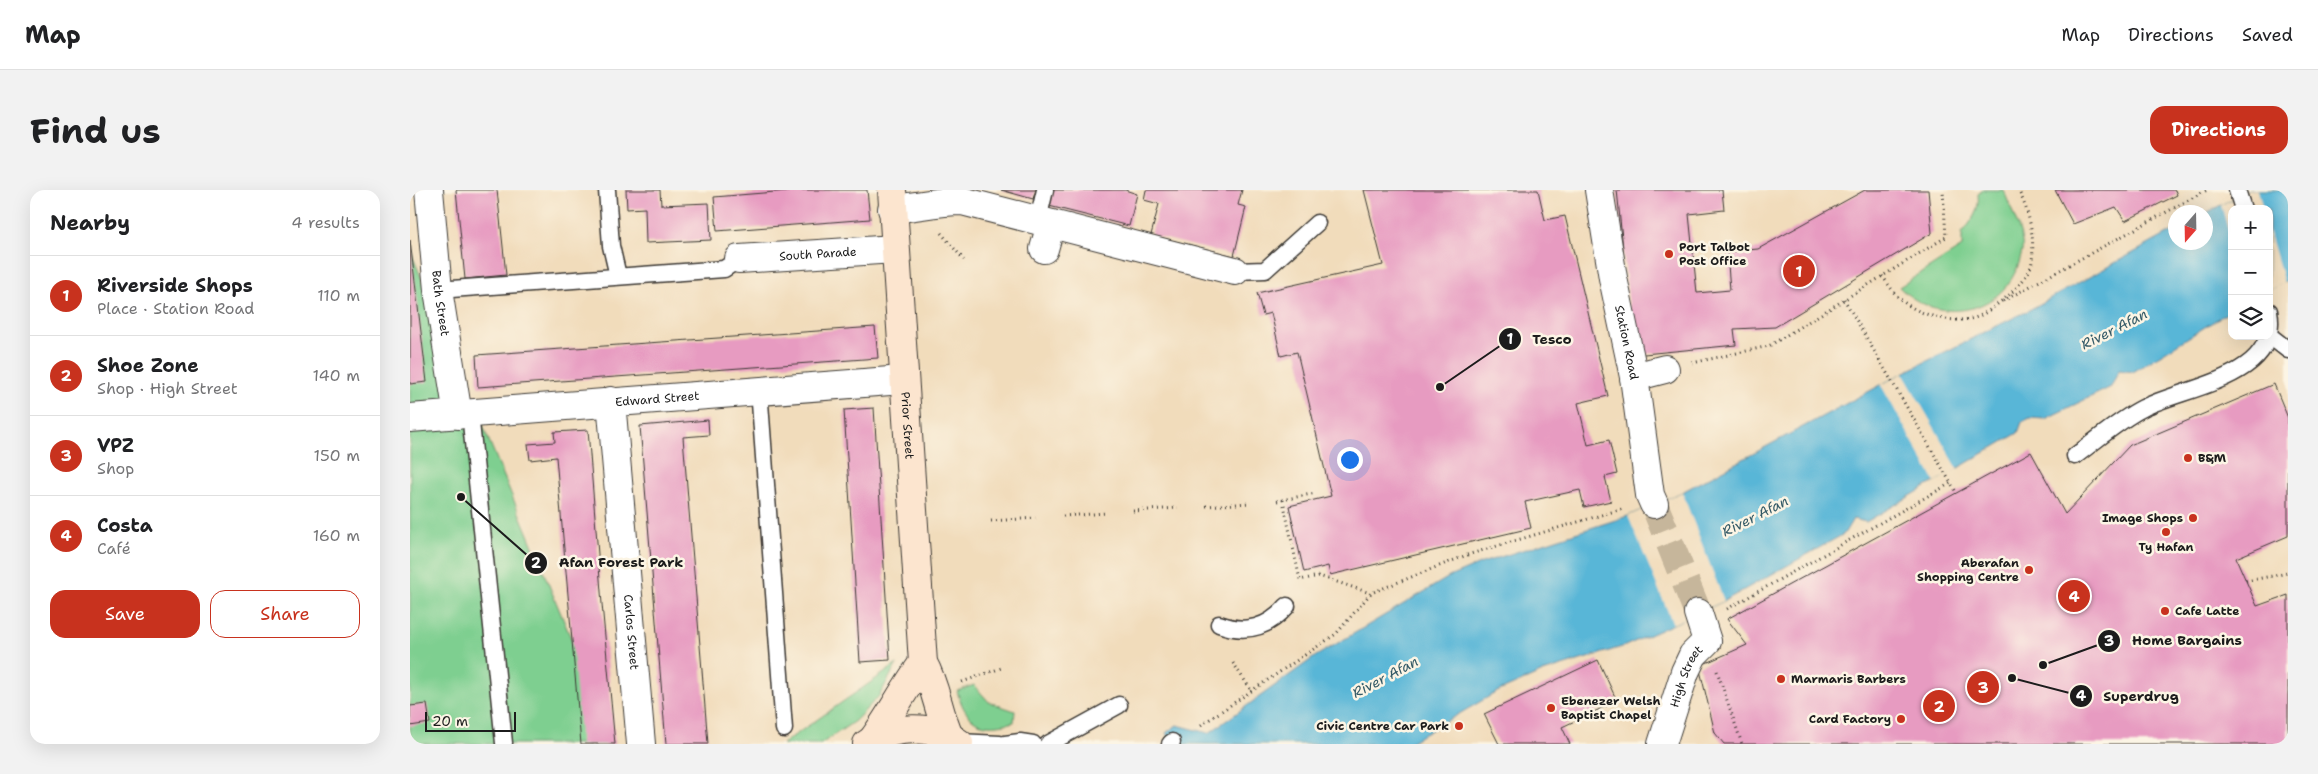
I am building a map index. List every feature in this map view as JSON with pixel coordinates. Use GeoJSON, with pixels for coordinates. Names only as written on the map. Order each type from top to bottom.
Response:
{"type":"FeatureCollection","features":[{"type":"Feature","properties":{"kind":"street","name":"Bath Street"},"geometry":{"type":"LineString","coordinates":[[429,190],[438,290],[464,414]]}},
{"type":"Feature","properties":{"kind":"street","name":"Station Road"},"geometry":{"type":"LineString","coordinates":[[1599,190],[1613,278],[1634,378],[1652,500]]}},
{"type":"Feature","properties":{"kind":"street"},"geometry":{"type":"LineString","coordinates":[[892,199],[911,208],[940,201],[962,201],[1044,231],[1235,271]]}},
{"type":"Feature","properties":{"kind":"street","name":"Prior Street"},"geometry":{"type":"LineString","coordinates":[[892,199],[923,662],[935,690],[940,716],[956,741]]}},
{"type":"Feature","properties":{"kind":"street","name":"South Parade"},"geometry":{"type":"LineString","coordinates":[[740,260],[895,249]]}},
{"type":"Feature","properties":{"kind":"street"},"geometry":{"type":"LineString","coordinates":[[1634,378],[1665,369]]}},
{"type":"Feature","properties":{"kind":"street","name":"Edward Street"},"geometry":{"type":"LineString","coordinates":[[410,418],[759,389],[903,380]]}},
{"type":"Feature","properties":{"kind":"street","name":"Carlos Street"},"geometry":{"type":"LineString","coordinates":[[611,401],[641,744]]}},
{"type":"Feature","properties":{"kind":"street","name":"High Street"},"geometry":{"type":"LineString","coordinates":[[1662,744],[1702,626]]}},
{"type":"Feature","properties":{"kind":"street"},"geometry":{"type":"LineString","coordinates":[[871,741],[923,662]]}},
{"type":"Feature","properties":{"kind":"street"},"geometry":{"type":"LineString","coordinates":[[871,741],[896,730],[920,729],[956,741]]}},
{"type":"Feature","properties":{"kind":"lane"},"geometry":{"type":"LineString","coordinates":[[607,190],[611,246],[618,276]]}},
{"type":"Feature","properties":{"kind":"lane"},"geometry":{"type":"LineString","coordinates":[[1044,231],[1045,190]]}},
{"type":"Feature","properties":{"kind":"lane"},"geometry":{"type":"LineString","coordinates":[[1235,271],[1265,270],[1317,223]]}},
{"type":"Feature","properties":{"kind":"lane"},"geometry":{"type":"LineString","coordinates":[[438,290],[724,270],[740,260]]}},
{"type":"Feature","properties":{"kind":"lane"},"geometry":{"type":"LineString","coordinates":[[2273,338],[2288,350]]}},
{"type":"Feature","properties":{"kind":"lane"},"geometry":{"type":"LineString","coordinates":[[2075,456],[2143,408],[2241,371],[2264,348],[2268,340]]}},
{"type":"Feature","properties":{"kind":"lane"},"geometry":{"type":"LineString","coordinates":[[759,389],[784,729]]}},
{"type":"Feature","properties":{"kind":"lane"},"geometry":{"type":"LineString","coordinates":[[464,414],[504,743]]}},
{"type":"Feature","properties":{"kind":"lane"},"geometry":{"type":"LineString","coordinates":[[1219,624],[1234,630],[1249,630],[1264,626],[1277,618],[1287,606]]}},
{"type":"Feature","properties":{"kind":"lane"},"geometry":{"type":"LineString","coordinates":[[1048,744],[1120,705]]}},
{"type":"Feature","properties":{"kind":"lane"},"geometry":{"type":"LineString","coordinates":[[956,741],[1000,744]]}},
{"type":"Feature","properties":{"kind":"lane"},"geometry":{"type":"LineString","coordinates":[[1005,744],[1020,742],[1033,744]]}},
{"type":"Feature","properties":{"kind":"path"},"geometry":{"type":"LineString","coordinates":[[1665,369],[1769,346],[1946,237],[1943,190]]}},
{"type":"Feature","properties":{"kind":"path"},"geometry":{"type":"LineString","coordinates":[[1998,304],[2021,284],[2032,263],[2032,239],[2025,203],[2018,190]]}},
{"type":"Feature","properties":{"kind":"path"},"geometry":{"type":"LineString","coordinates":[[1882,276],[1899,298],[1924,314],[1949,319],[1971,319],[2207,190]]}},
{"type":"Feature","properties":{"kind":"path"},"geometry":{"type":"LineString","coordinates":[[1844,299],[1956,492]]}},
{"type":"Feature","properties":{"kind":"path"},"geometry":{"type":"LineString","coordinates":[[1742,744],[1702,626],[1951,483]]}},
{"type":"Feature","properties":{"kind":"path"},"geometry":{"type":"LineString","coordinates":[[1277,501],[1316,494]]}},
{"type":"Feature","properties":{"kind":"path"},"geometry":{"type":"LineString","coordinates":[[1283,500],[1300,580],[1319,576],[1371,593]]}},
{"type":"Feature","properties":{"kind":"path"},"geometry":{"type":"LineString","coordinates":[[1201,725],[1336,634],[1371,593],[1467,555],[1652,500]]}},
{"type":"Feature","properties":{"kind":"path"},"geometry":{"type":"LineString","coordinates":[[1206,506],[1250,503]]}},
{"type":"Feature","properties":{"kind":"path"},"geometry":{"type":"LineString","coordinates":[[1133,511],[1178,508]]}},
{"type":"Feature","properties":{"kind":"path"},"geometry":{"type":"LineString","coordinates":[[1063,516],[1107,513]]}},
{"type":"Feature","properties":{"kind":"path"},"geometry":{"type":"LineString","coordinates":[[991,521],[1036,518]]}},
{"type":"Feature","properties":{"kind":"path"},"geometry":{"type":"LineString","coordinates":[[2246,582],[2288,573]]}},
{"type":"Feature","properties":{"kind":"path"},"geometry":{"type":"LineString","coordinates":[[1233,663],[1251,690]]}},
{"type":"Feature","properties":{"kind":"path"},"geometry":{"type":"LineString","coordinates":[[935,690],[1004,667]]}},
{"type":"Feature","properties":{"kind":"green space"},"geometry":{"type":"Polygon","coordinates":[[[1983,190],[2003,190],[2020,231],[2022,251],[2015,272],[2004,289],[1989,301],[1972,308],[1953,310],[1934,308],[1916,300],[1899,287],[1962,247],[1962,233],[1974,215],[1978,205],[1978,194],[1983,190]]]}},
{"type":"Feature","properties":{"kind":"green space"},"geometry":{"type":"Polygon","coordinates":[[[410,250],[615,744],[410,744],[410,250]]]}},
{"type":"Feature","properties":{"kind":"green space"},"geometry":{"type":"Polygon","coordinates":[[[897,664],[879,696],[855,721],[821,744],[782,744],[897,664]]]}},
{"type":"Feature","properties":{"kind":"green space"},"geometry":{"type":"Polygon","coordinates":[[[974,685],[989,702],[1015,711],[1014,722],[984,725],[971,718],[965,711],[957,691],[974,685]]]}},
{"type":"Feature","properties":{"kind":"water","name":"River Afan"},"geometry":{"type":"Polygon","coordinates":[[[2249,190],[2288,190],[2288,280],[2273,288],[2273,205],[2228,205],[2228,313],[2133,372],[2119,370],[2111,387],[2045,419],[2030,418],[2022,422],[2018,433],[1866,522],[1853,519],[1844,534],[1724,601],[1625,646],[1543,672],[1497,692],[1407,744],[1173,744],[1166,733],[1177,725],[1209,733],[1316,656],[1449,577],[1482,563],[1628,516],[1682,492],[1903,373],[2029,310],[2168,234],[2168,250],[2213,250],[2213,209],[2249,190]]]}},
{"type":"Feature","properties":{"kind":"pier"},"geometry":{"type":"Polygon","coordinates":[[[2249,190],[2258,190],[2262,205],[2228,205],[2228,229],[2221,205],[2249,190]]]}},
{"type":"Feature","properties":{"kind":"pier"},"geometry":{"type":"Polygon","coordinates":[[[2273,244],[2284,283],[2273,288],[2273,244]]]}},
{"type":"Feature","properties":{"kind":"pier"},"geometry":{"type":"Polygon","coordinates":[[[1903,373],[1958,469],[1935,482],[1881,385],[1903,373]]]}},
{"type":"Feature","properties":{"kind":"pier"},"geometry":{"type":"Polygon","coordinates":[[[1682,492],[1724,601],[1673,624],[1628,516],[1682,492]]]}},
{"type":"Feature","properties":{"kind":"building"},"geometry":{"type":"Polygon","coordinates":[[[456,190],[497,190],[506,275],[465,279],[456,190]]]}},
{"type":"Feature","properties":{"kind":"building"},"geometry":{"type":"Polygon","coordinates":[[[626,190],[660,190],[661,205],[709,203],[711,240],[646,243],[645,208],[627,209],[626,190]]]}},
{"type":"Feature","properties":{"kind":"building"},"geometry":{"type":"Polygon","coordinates":[[[800,190],[867,190],[870,219],[717,231],[714,197],[800,190]]]}},
{"type":"Feature","properties":{"kind":"building"},"geometry":{"type":"Polygon","coordinates":[[[1001,190],[1036,190],[1033,199],[1001,190]]]}},
{"type":"Feature","properties":{"kind":"building"},"geometry":{"type":"Polygon","coordinates":[[[1053,190],[1125,190],[1137,194],[1129,226],[1049,206],[1053,190]]]}},
{"type":"Feature","properties":{"kind":"building"},"geometry":{"type":"Polygon","coordinates":[[[1146,190],[1242,190],[1238,205],[1246,207],[1234,256],[1151,235],[1159,204],[1144,200],[1146,190]]]}},
{"type":"Feature","properties":{"kind":"building"},"geometry":{"type":"Polygon","coordinates":[[[1364,190],[1538,190],[1545,220],[1565,216],[1608,396],[1578,403],[1588,445],[1609,440],[1617,474],[1605,477],[1611,501],[1584,507],[1580,490],[1525,502],[1531,528],[1330,575],[1328,566],[1304,572],[1289,506],[1331,496],[1297,352],[1281,356],[1271,313],[1263,315],[1257,293],[1383,265],[1364,190]]]}},
{"type":"Feature","properties":{"kind":"building"},"geometry":{"type":"Polygon","coordinates":[[[1617,190],[1722,190],[1724,210],[1689,214],[1697,293],[1730,290],[1727,252],[1758,249],[1865,190],[1928,190],[1932,233],[1775,327],[1734,329],[1736,345],[1634,355],[1617,190]]]}},
{"type":"Feature","properties":{"kind":"building"},"geometry":{"type":"Polygon","coordinates":[[[2055,190],[2175,190],[2177,195],[2125,221],[2116,207],[2073,224],[2055,190]]]}},
{"type":"Feature","properties":{"kind":"building"},"geometry":{"type":"Polygon","coordinates":[[[410,240],[427,382],[410,384],[410,240]]]}},
{"type":"Feature","properties":{"kind":"building"},"geometry":{"type":"Polygon","coordinates":[[[875,327],[878,358],[478,387],[476,355],[875,327]]]}},
{"type":"Feature","properties":{"kind":"building","name":"Aberafan Shopping Centre"},"geometry":{"type":"Polygon","coordinates":[[[2274,384],[2288,418],[2288,536],[2236,558],[2257,606],[2288,595],[2288,744],[1724,744],[1715,733],[1699,666],[1747,645],[1727,619],[2031,452],[2065,514],[2130,445],[2274,384]]]}},
{"type":"Feature","properties":{"kind":"building"},"geometry":{"type":"Polygon","coordinates":[[[874,408],[890,660],[860,662],[844,410],[874,408]]]}},
{"type":"Feature","properties":{"kind":"building"},"geometry":{"type":"Polygon","coordinates":[[[708,420],[709,435],[683,437],[708,744],[666,744],[640,426],[708,420]]]}},
{"type":"Feature","properties":{"kind":"building"},"geometry":{"type":"Polygon","coordinates":[[[588,430],[615,744],[581,744],[556,457],[530,460],[528,444],[555,442],[554,432],[588,430]]]}},
{"type":"Feature","properties":{"kind":"building","name":"Ebenezer Welsh Baptist Chapel"},"geometry":{"type":"Polygon","coordinates":[[[1598,660],[1617,701],[1562,727],[1570,744],[1499,744],[1484,714],[1598,660]]]}},
{"type":"Feature","properties":{"kind":"building"},"geometry":{"type":"Polygon","coordinates":[[[427,704],[430,723],[410,726],[410,706],[427,704]]]}},
{"type":"Feature","properties":{"kind":"tunnel"},"geometry":{"type":"LineString","coordinates":[[1654,504],[1698,613]]}},
{"type":"Feature","properties":{"kind":"place","name":"Port Talbot Post Office"},"geometry":{"type":"Point","coordinates":[1669,254]}},
{"type":"Feature","properties":{"kind":"place","name":"Riverside Shops"},"geometry":{"type":"Point","coordinates":[1799,271]}},
{"type":"Feature","properties":{"kind":"place","name":"Tesco"},"geometry":{"type":"Point","coordinates":[1440,387]}},
{"type":"Feature","properties":{"kind":"place","name":"B&M"},"geometry":{"type":"Point","coordinates":[2188,458]}},
{"type":"Feature","properties":{"kind":"place","name":"Afan Forest Park"},"geometry":{"type":"Point","coordinates":[461,497]}},
{"type":"Feature","properties":{"kind":"place","name":"Image Shops"},"geometry":{"type":"Point","coordinates":[2193,518]}},
{"type":"Feature","properties":{"kind":"place","name":"Ty Hafan"},"geometry":{"type":"Point","coordinates":[2166,532]}},
{"type":"Feature","properties":{"kind":"place","name":"Aberafan Shopping Centre"},"geometry":{"type":"Point","coordinates":[2029,570]}},
{"type":"Feature","properties":{"kind":"place","name":"Costa"},"geometry":{"type":"Point","coordinates":[2074,596]}},
{"type":"Feature","properties":{"kind":"place","name":"Cafe Latte"},"geometry":{"type":"Point","coordinates":[2165,611]}},
{"type":"Feature","properties":{"kind":"place","name":"Home Bargains"},"geometry":{"type":"Point","coordinates":[2043,665]}},
{"type":"Feature","properties":{"kind":"place","name":"Superdrug"},"geometry":{"type":"Point","coordinates":[2012,678]}},
{"type":"Feature","properties":{"kind":"place","name":"Marmaris Barbers"},"geometry":{"type":"Point","coordinates":[1781,679]}},
{"type":"Feature","properties":{"kind":"place","name":"VPZ"},"geometry":{"type":"Point","coordinates":[1983,687]}},
{"type":"Feature","properties":{"kind":"place","name":"Shoe Zone"},"geometry":{"type":"Point","coordinates":[1939,706]}},
{"type":"Feature","properties":{"kind":"place","name":"Ebenezer Welsh Baptist Chapel"},"geometry":{"type":"Point","coordinates":[1551,708]}},
{"type":"Feature","properties":{"kind":"place","name":"Card Factory"},"geometry":{"type":"Point","coordinates":[1901,719]}},
{"type":"Feature","properties":{"kind":"place","name":"Civic Centre Car Park"},"geometry":{"type":"Point","coordinates":[1459,726]}}]}
